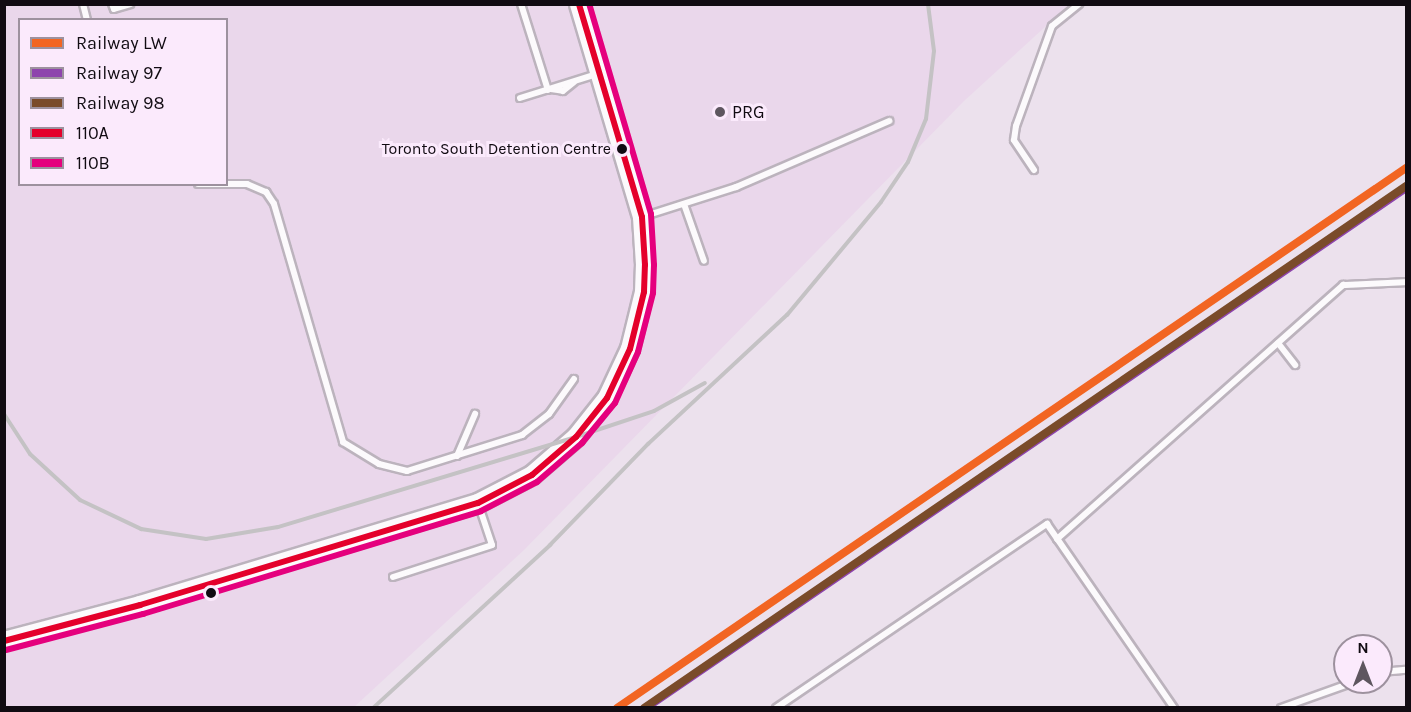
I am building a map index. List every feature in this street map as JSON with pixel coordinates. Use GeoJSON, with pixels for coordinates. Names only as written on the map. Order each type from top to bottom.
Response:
{"type":"FeatureCollection","features":[{"type":"Feature","properties":{"kind":"main road"},"geometry":{"type":"LineString","coordinates":[[4,641],[140,605],[478,503],[508,489],[555,459],[607,398],[639,321],[645,266],[642,217],[579,4]]}},
{"type":"Feature","properties":{"kind":"lane"},"geometry":{"type":"LineString","coordinates":[[112,4],[114,9],[130,4]]}},
{"type":"Feature","properties":{"kind":"lane"},"geometry":{"type":"LineString","coordinates":[[521,4],[549,90]]}},
{"type":"Feature","properties":{"kind":"lane"},"geometry":{"type":"LineString","coordinates":[[1034,170],[1014,140],[1016,126],[1052,26],[1079,4]]}},
{"type":"Feature","properties":{"kind":"lane"},"geometry":{"type":"LineString","coordinates":[[520,98],[549,90],[558,83],[574,82],[601,73]]}},
{"type":"Feature","properties":{"kind":"lane"},"geometry":{"type":"LineString","coordinates":[[642,217],[735,187],[889,121]]}},
{"type":"Feature","properties":{"kind":"lane"},"geometry":{"type":"LineString","coordinates":[[228,185],[256,186],[266,192],[274,204],[343,442],[379,464],[407,471],[522,435],[549,414],[574,379]]}},
{"type":"Feature","properties":{"kind":"lane"},"geometry":{"type":"LineString","coordinates":[[684,204],[704,261]]}},
{"type":"Feature","properties":{"kind":"lane"},"geometry":{"type":"LineString","coordinates":[[1057,539],[1343,285],[1368,287],[1407,282]]}},
{"type":"Feature","properties":{"kind":"lane"},"geometry":{"type":"LineString","coordinates":[[1278,343],[1295,365]]}},
{"type":"Feature","properties":{"kind":"lane"},"geometry":{"type":"LineString","coordinates":[[457,456],[475,414]]}},
{"type":"Feature","properties":{"kind":"lane"},"geometry":{"type":"LineString","coordinates":[[393,577],[492,545],[478,503]]}},
{"type":"Feature","properties":{"kind":"lane"},"geometry":{"type":"LineString","coordinates":[[776,708],[1047,524],[1174,708]]}},
{"type":"Feature","properties":{"kind":"lane"},"geometry":{"type":"LineString","coordinates":[[1281,708],[1333,689]]}},
{"type":"Feature","properties":{"kind":"shaded area"},"geometry":{"type":"Polygon","coordinates":[[[4,5],[1069,5],[964,101],[524,550],[353,708],[5,707],[4,5]]]}},
{"type":"Feature","properties":{"kind":"railway"},"geometry":{"type":"LineString","coordinates":[[373,708],[550,545],[648,444],[787,315],[881,202],[908,162],[926,119],[934,51],[928,4]]}},
{"type":"Feature","properties":{"kind":"railway"},"geometry":{"type":"LineString","coordinates":[[4,414],[30,454],[80,500],[141,529],[206,539],[278,527],[576,437],[654,411],[705,383]]}},
{"type":"Feature","properties":{"kind":"rail line","name":"LW"},"geometry":{"type":"LineString","coordinates":[[617,708],[1406,168]]}},
{"type":"Feature","properties":{"kind":"rail line","name":"98"},"geometry":{"type":"LineString","coordinates":[[644,708],[1406,186]]}},
{"type":"Feature","properties":{"kind":"rail line","name":"97"},"geometry":{"type":"LineString","coordinates":[[646,708],[1406,188]]}},
{"type":"Feature","properties":{"kind":"transit line","name":"110A"},"geometry":{"type":"LineString","coordinates":[[4,641],[140,605],[478,503],[532,475],[576,437],[607,398],[630,349],[644,292],[645,265],[642,217],[579,4]]}},
{"type":"Feature","properties":{"kind":"transit line","name":"110B"},"geometry":{"type":"LineString","coordinates":[[6,650],[143,614],[481,511],[537,482],[582,443],[615,403],[638,352],[653,293],[654,265],[651,214],[589,4]]}},
{"type":"Feature","properties":{"kind":"place","name":"PRG"},"geometry":{"type":"Point","coordinates":[720,112]}},
{"type":"Feature","properties":{"kind":"place","name":"Toronto South Detention Centre"},"geometry":{"type":"Point","coordinates":[622,149]}}]}
